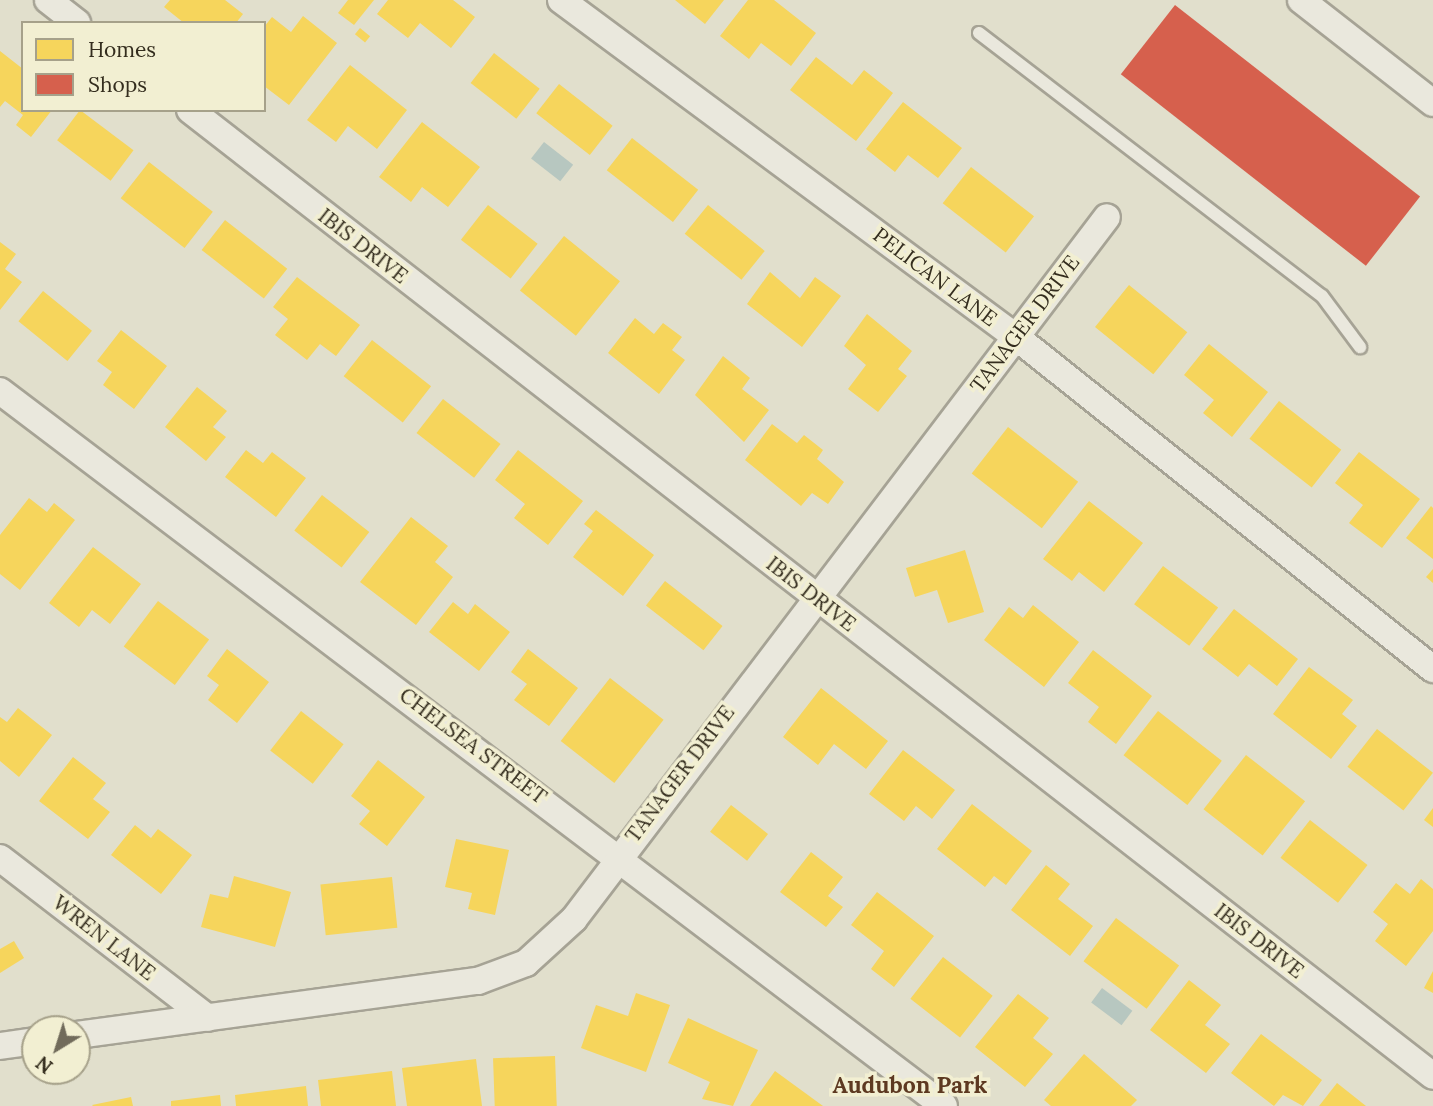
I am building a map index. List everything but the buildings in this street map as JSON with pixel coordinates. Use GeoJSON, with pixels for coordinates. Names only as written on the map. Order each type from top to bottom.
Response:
{"type":"FeatureCollection","features":[{"type":"Feature","properties":{"kind":"street"},"geometry":{"type":"LineString","coordinates":[[48,0],[74,21]]}},
{"type":"Feature","properties":{"kind":"street","name":"PELICAN LANE"},"geometry":{"type":"LineString","coordinates":[[561,0],[1016,337],[1433,669]]}},
{"type":"Feature","properties":{"kind":"street"},"geometry":{"type":"LineString","coordinates":[[1301,0],[1429,92]]}},
{"type":"Feature","properties":{"kind":"street","name":"IBIS DRIVE"},"geometry":{"type":"LineString","coordinates":[[193,112],[1433,1076]]}},
{"type":"Feature","properties":{"kind":"street","name":"TANAGER DRIVE"},"geometry":{"type":"LineString","coordinates":[[91,1033],[478,981],[526,963],[574,919],[619,856],[1107,217]]}},
{"type":"Feature","properties":{"kind":"street","name":"CHELSEA STREET"},"geometry":{"type":"LineString","coordinates":[[0,391],[619,856],[944,1106]]}},
{"type":"Feature","properties":{"kind":"street","name":"WREN LANE"},"geometry":{"type":"LineString","coordinates":[[0,858],[208,1018]]}},
{"type":"Feature","properties":{"kind":"street"},"geometry":{"type":"LineString","coordinates":[[0,1046],[21,1043]]}},
{"type":"Feature","properties":{"kind":"lane"},"geometry":{"type":"LineString","coordinates":[[978,33],[1322,296],[1360,347]]}},
{"type":"Feature","properties":{"kind":"shaded area"},"geometry":{"type":"Polygon","coordinates":[[[544,142],[573,165],[560,181],[531,159],[544,142]]]}},
{"type":"Feature","properties":{"kind":"shaded area"},"geometry":{"type":"Polygon","coordinates":[[[1102,988],[1132,1011],[1122,1025],[1091,1002],[1102,988]]]}},
{"type":"Feature","properties":{"kind":"district","name":"Audubon Park"},"geometry":{"type":"Point","coordinates":[910,1085]}}]}
